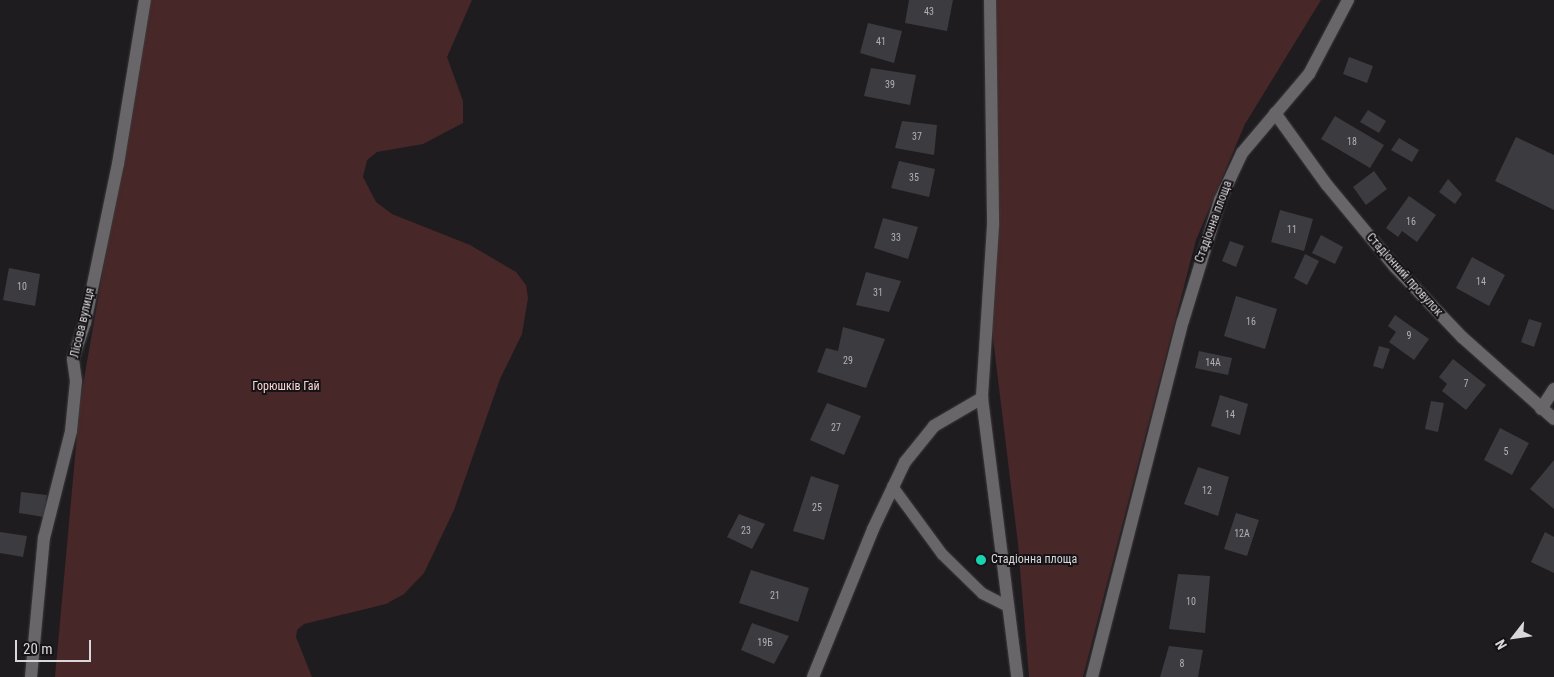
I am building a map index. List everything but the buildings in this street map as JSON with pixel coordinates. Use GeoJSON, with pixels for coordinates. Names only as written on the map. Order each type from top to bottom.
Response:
{"type":"FeatureCollection","features":[{"type":"Feature","properties":{"kind":"street","name":"Лісова вулиця"},"geometry":{"type":"LineString","coordinates":[[31,677],[44,538],[71,431],[76,381],[73,359],[85,323],[118,164],[146,0]]}},
{"type":"Feature","properties":{"kind":"street"},"geometry":{"type":"LineString","coordinates":[[990,0],[993,226],[982,398],[1017,677]]}},
{"type":"Feature","properties":{"kind":"street","name":"Стадіонна площа"},"geometry":{"type":"LineString","coordinates":[[1092,677],[1210,226],[1242,153],[1308,74],[1348,0]]}},
{"type":"Feature","properties":{"kind":"street","name":"Стадіонний провулок"},"geometry":{"type":"LineString","coordinates":[[1275,113],[1327,185],[1395,267],[1462,338],[1554,419]]}},
{"type":"Feature","properties":{"kind":"street"},"geometry":{"type":"LineString","coordinates":[[1541,409],[1554,389]]}},
{"type":"Feature","properties":{"kind":"street"},"geometry":{"type":"LineString","coordinates":[[813,677],[892,486],[917,444],[934,426],[982,398]]}},
{"type":"Feature","properties":{"kind":"lane"},"geometry":{"type":"LineString","coordinates":[[892,486],[942,554],[982,593],[1008,606]]}},
{"type":"Feature","properties":{"kind":"green space","name":"Горюшків Гай"},"geometry":{"type":"Polygon","coordinates":[[[145,0],[472,0],[447,57],[463,101],[463,123],[423,144],[377,152],[367,160],[363,177],[376,202],[392,214],[470,245],[516,272],[526,285],[528,298],[522,334],[500,379],[454,510],[424,573],[404,594],[386,604],[304,624],[297,630],[296,637],[312,677],[55,677],[80,402],[139,63],[145,0]]]}},
{"type":"Feature","properties":{"kind":"green space"},"geometry":{"type":"Polygon","coordinates":[[[995,0],[1321,0],[1245,124],[1196,240],[1083,677],[1029,677],[1018,544],[991,322],[995,0]]]}},
{"type":"Feature","properties":{"kind":"place","name":"Стадіонна площа"},"geometry":{"type":"Point","coordinates":[981,560]}}]}
